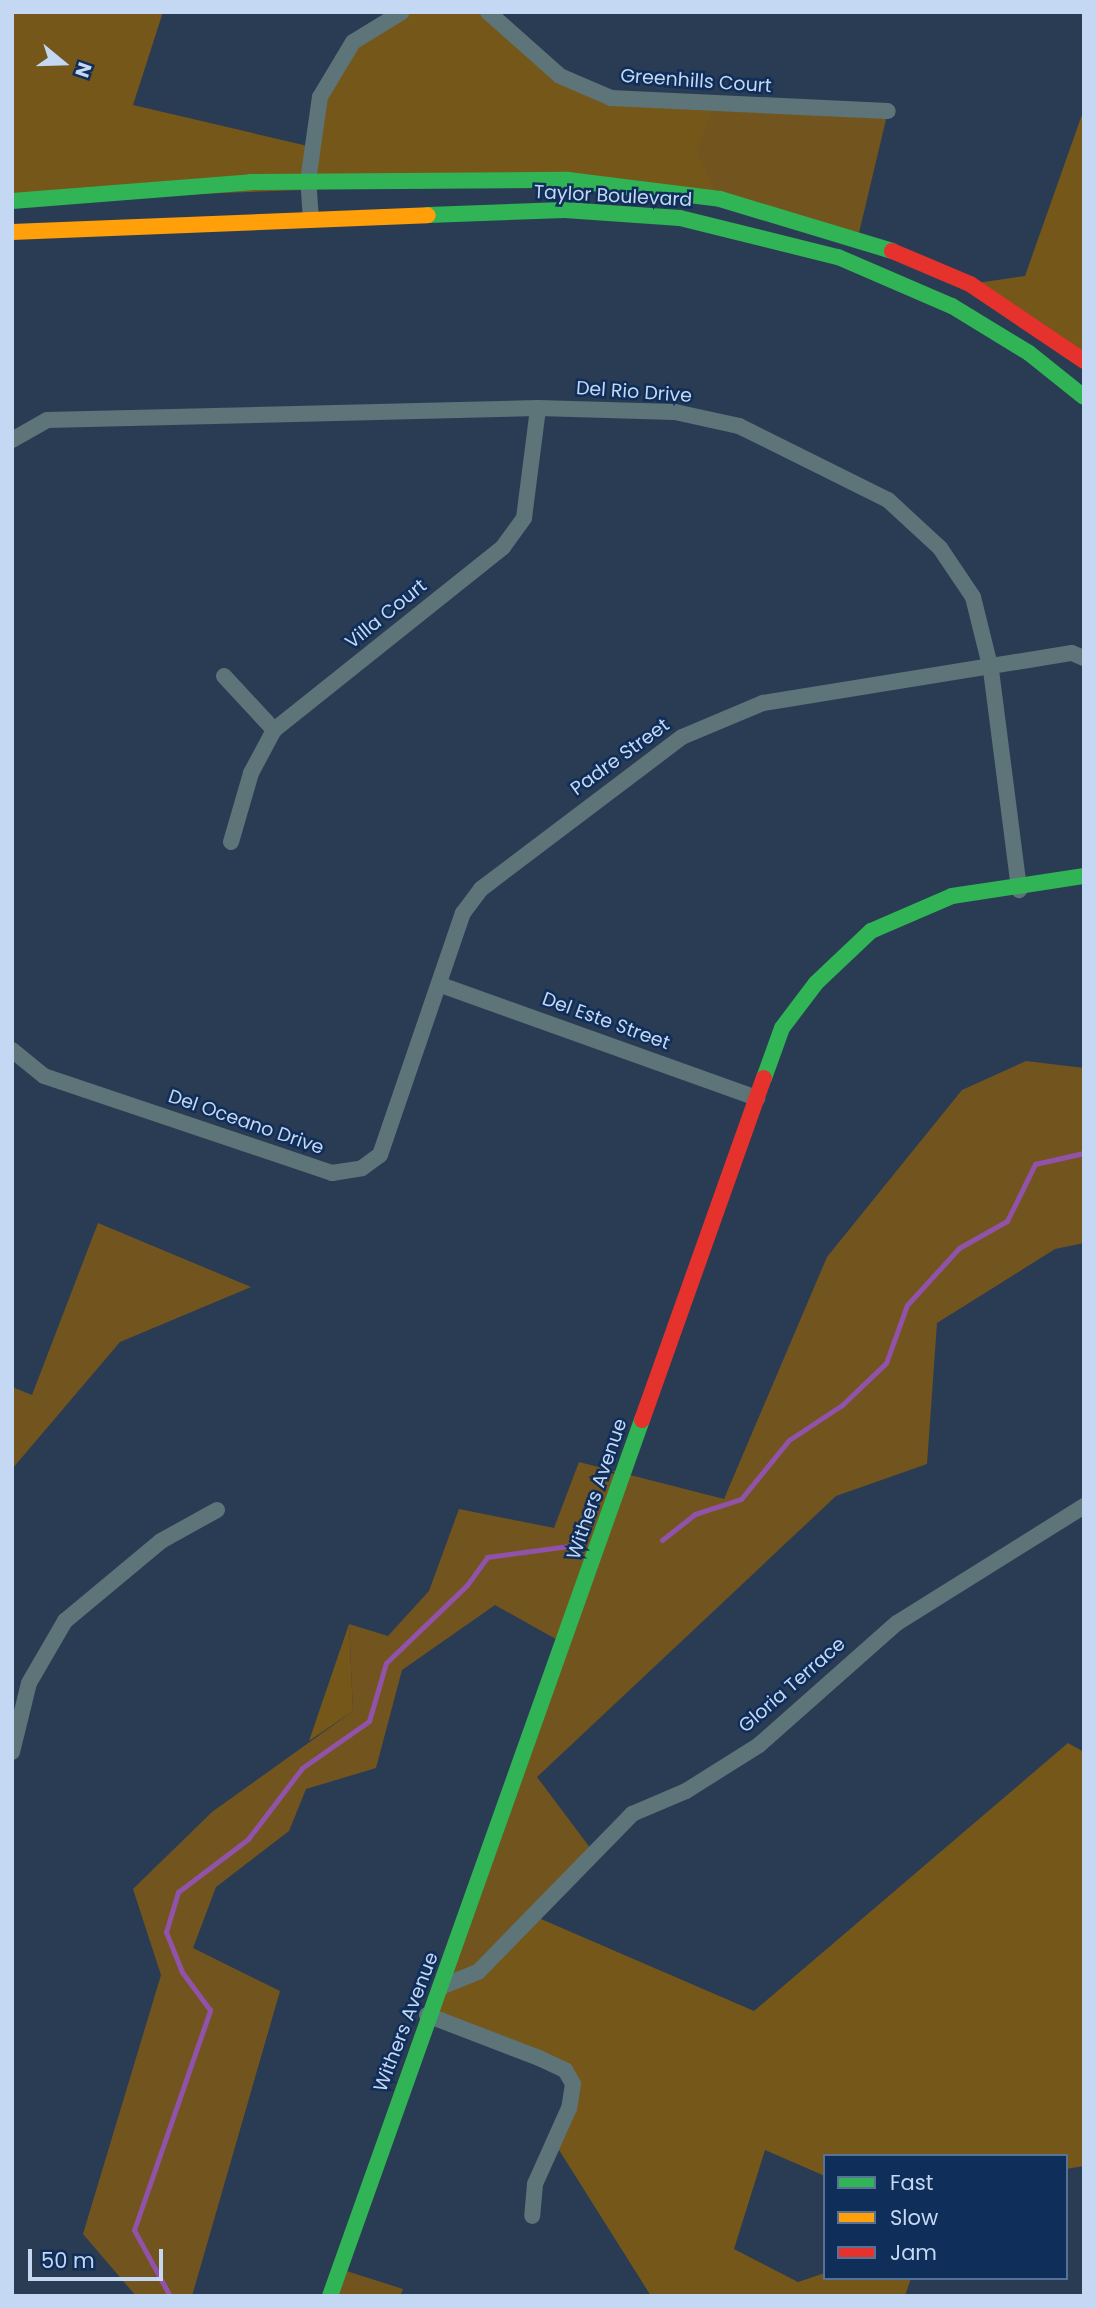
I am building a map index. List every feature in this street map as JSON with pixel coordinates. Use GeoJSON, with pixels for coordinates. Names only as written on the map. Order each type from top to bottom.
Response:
{"type":"FeatureCollection","features":[{"type":"Feature","properties":{"kind":"main road","name":"Taylor Boulevard"},"geometry":{"type":"LineString","coordinates":[[12,201],[308,181],[568,180],[720,199],[858,237],[970,284],[1084,361]]}},
{"type":"Feature","properties":{"kind":"main road","name":"Taylor Boulevard"},"geometry":{"type":"LineString","coordinates":[[12,232],[565,210],[680,218],[774,237],[952,306],[1029,353],[1084,397]]}},
{"type":"Feature","properties":{"kind":"main road","name":"Withers Avenue"},"geometry":{"type":"LineString","coordinates":[[330,2296],[427,2015],[443,1986],[782,1028],[816,982],[871,931],[952,896],[1019,890],[1084,876]]}},
{"type":"Feature","properties":{"kind":"street"},"geometry":{"type":"LineString","coordinates":[[311,220],[308,181],[320,97],[353,42],[402,12]]}},
{"type":"Feature","properties":{"kind":"street","name":"Greenhills Court"},"geometry":{"type":"LineString","coordinates":[[488,12],[560,76],[611,97],[888,111]]}},
{"type":"Feature","properties":{"kind":"street","name":"Del Rio Drive"},"geometry":{"type":"LineString","coordinates":[[15,436],[47,419],[538,408],[674,412],[739,426],[888,500],[940,548],[973,597],[990,670],[1019,890]]}},
{"type":"Feature","properties":{"kind":"street","name":"Villa Court"},"geometry":{"type":"LineString","coordinates":[[231,842],[251,773],[274,730],[503,547],[524,519],[538,408]]}},
{"type":"Feature","properties":{"kind":"street","name":"Padre Street"},"geometry":{"type":"LineString","coordinates":[[441,985],[463,913],[481,889],[682,737],[763,703],[990,670],[1072,653],[1084,658]]}},
{"type":"Feature","properties":{"kind":"street"},"geometry":{"type":"LineString","coordinates":[[224,676],[274,730]]}},
{"type":"Feature","properties":{"kind":"street","name":"Del Oceano Drive"},"geometry":{"type":"LineString","coordinates":[[12,1050],[44,1076],[332,1173],[346,1172],[380,1155],[441,985]]}},
{"type":"Feature","properties":{"kind":"street","name":"Del Este Street"},"geometry":{"type":"LineString","coordinates":[[441,985],[757,1098]]}},
{"type":"Feature","properties":{"kind":"street","name":"Gloria Terrace"},"geometry":{"type":"LineString","coordinates":[[443,1986],[478,1972],[632,1814],[686,1791],[759,1745],[897,1623],[1084,1506]]}},
{"type":"Feature","properties":{"kind":"street"},"geometry":{"type":"LineString","coordinates":[[12,1752],[29,1683],[65,1621],[162,1541],[217,1510]]}},
{"type":"Feature","properties":{"kind":"street"},"geometry":{"type":"LineString","coordinates":[[427,2015],[565,2070],[573,2084],[535,2184],[532,2216]]}},
{"type":"Feature","properties":{"kind":"shaded area"},"geometry":{"type":"Polygon","coordinates":[[[12,12],[163,12],[133,105],[312,147],[320,97],[353,42],[402,12],[488,12],[584,89],[715,106],[720,199],[568,180],[12,201],[12,12]]]}},
{"type":"Feature","properties":{"kind":"shaded area"},"geometry":{"type":"Polygon","coordinates":[[[715,106],[888,111],[858,237],[720,199],[696,151],[715,106]]]}},
{"type":"Feature","properties":{"kind":"shaded area"},"geometry":{"type":"Polygon","coordinates":[[[1084,109],[1084,361],[970,284],[1025,276],[1084,109]]]}},
{"type":"Feature","properties":{"kind":"shaded area"},"geometry":{"type":"Polygon","coordinates":[[[1026,1061],[1084,1068],[1084,1243],[1055,1249],[937,1323],[927,1464],[836,1496],[537,1777],[594,1853],[478,1972],[443,1986],[563,1643],[495,1605],[402,1670],[376,1768],[306,1789],[289,1831],[216,1887],[193,1948],[280,1991],[192,2296],[136,2296],[83,2234],[161,1975],[133,1889],[212,1812],[353,1711],[349,1624],[388,1636],[429,1591],[459,1509],[554,1528],[579,1462],[724,1499],[827,1257],[962,1090],[1026,1061]]]}},
{"type":"Feature","properties":{"kind":"shaded area"},"geometry":{"type":"Polygon","coordinates":[[[98,1223],[251,1287],[120,1342],[12,1469],[12,1387],[32,1395],[98,1223]]]}},
{"type":"Feature","properties":{"kind":"shaded area"},"geometry":{"type":"Polygon","coordinates":[[[349,1624],[353,1711],[309,1741],[349,1624]]]}},
{"type":"Feature","properties":{"kind":"shaded area"},"geometry":{"type":"Polygon","coordinates":[[[1068,1743],[1084,1752],[1084,2166],[1068,2169],[1068,2154],[823,2154],[823,2175],[765,2150],[734,2249],[798,2282],[823,2274],[823,2280],[910,2280],[905,2296],[651,2296],[554,2142],[569,2108],[565,2071],[427,2015],[443,1986],[534,1916],[754,2011],[1068,1743]]]}},
{"type":"Feature","properties":{"kind":"shaded area"},"geometry":{"type":"Polygon","coordinates":[[[340,2269],[403,2289],[400,2296],[330,2296],[340,2269]]]}},
{"type":"Feature","properties":{"kind":"waterway"},"geometry":{"type":"LineString","coordinates":[[662,1540],[695,1514],[741,1499],[789,1440],[842,1405],[886,1363],[907,1305],[959,1248],[1007,1221],[1035,1164],[1084,1153]]}},
{"type":"Feature","properties":{"kind":"waterway"},"geometry":{"type":"LineString","coordinates":[[170,2296],[134,2230],[210,2010],[182,1972],[166,1932],[178,1892],[248,1839],[302,1768],[369,1721],[386,1663],[467,1585],[487,1557],[576,1545]]}},
{"type":"Feature","properties":{"kind":"traffic: fast"},"geometry":{"type":"LineString","coordinates":[[12,201],[251,182],[568,180],[720,199],[892,251]]}},
{"type":"Feature","properties":{"kind":"traffic: fast"},"geometry":{"type":"LineString","coordinates":[[428,215],[565,210],[680,218],[838,257],[952,306],[1029,353],[1084,397]]}},
{"type":"Feature","properties":{"kind":"traffic: fast"},"geometry":{"type":"LineString","coordinates":[[764,1078],[782,1028],[816,983],[871,931],[952,896],[1084,876]]}},
{"type":"Feature","properties":{"kind":"traffic: fast"},"geometry":{"type":"LineString","coordinates":[[330,2296],[642,1420]]}},
{"type":"Feature","properties":{"kind":"traffic: slow"},"geometry":{"type":"LineString","coordinates":[[12,232],[428,215]]}},
{"type":"Feature","properties":{"kind":"traffic: jam"},"geometry":{"type":"LineString","coordinates":[[892,251],[970,284],[1084,361]]}},
{"type":"Feature","properties":{"kind":"traffic: jam"},"geometry":{"type":"LineString","coordinates":[[642,1420],[764,1078]]}}]}
